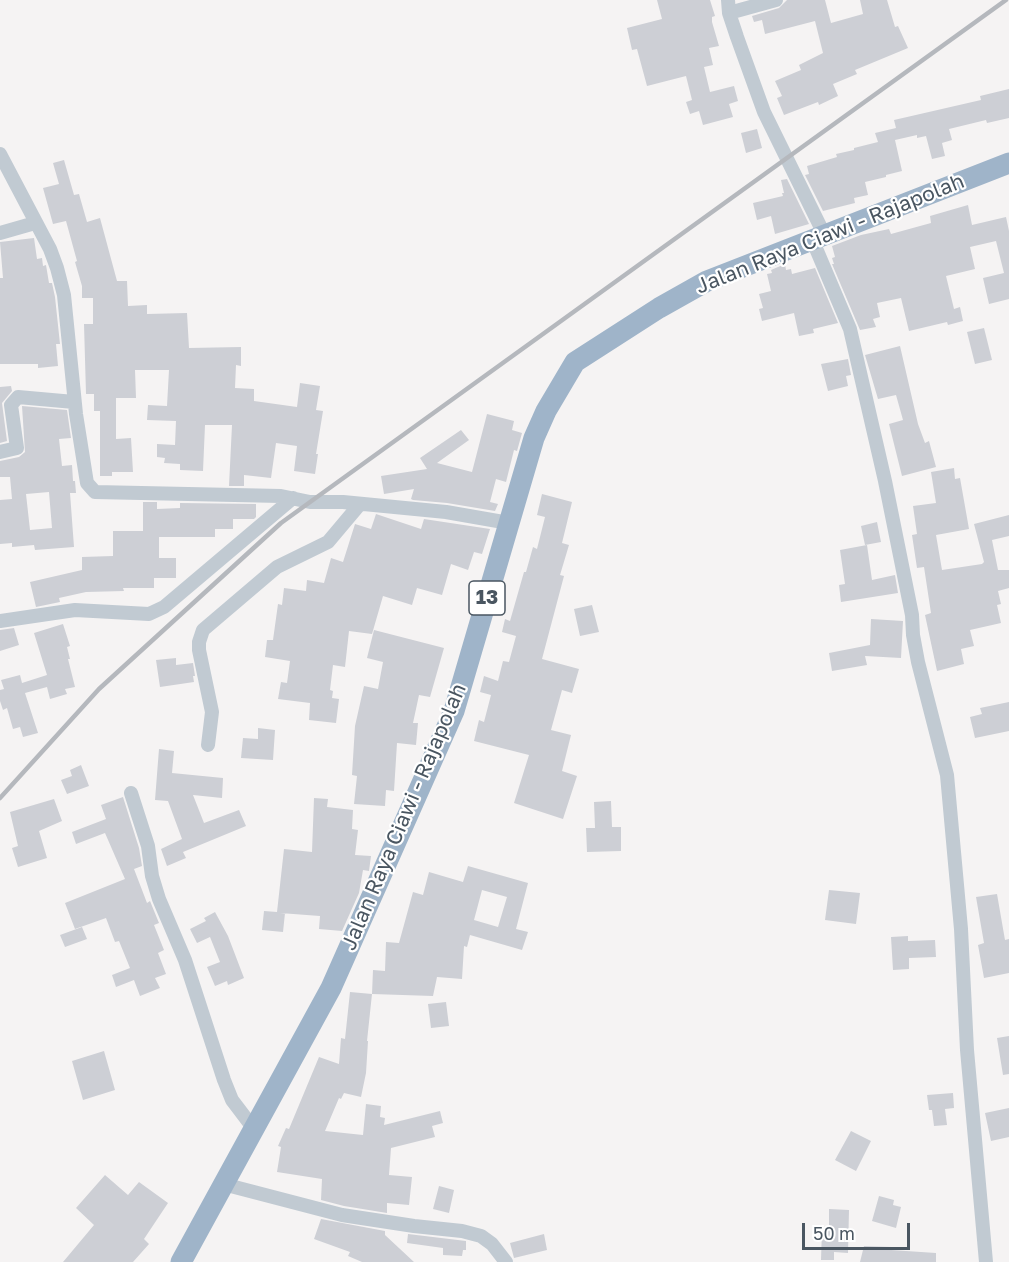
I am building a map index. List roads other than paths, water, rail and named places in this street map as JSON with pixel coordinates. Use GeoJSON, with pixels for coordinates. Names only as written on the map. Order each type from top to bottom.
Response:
{"type":"FeatureCollection","features":[{"type":"Feature","properties":{"kind":"highway","name":"Jalan Raya Ciawi - Rajapolah"},"geometry":{"type":"LineString","coordinates":[[181,1262],[331,988],[454,711],[534,438],[546,411],[575,362],[659,308],[707,281],[1009,163]]}},
{"type":"Feature","properties":{"kind":"street"},"geometry":{"type":"LineString","coordinates":[[776,0],[729,7],[764,112],[818,236],[850,329],[888,492],[912,615],[918,663],[947,775],[960,918],[967,1050],[986,1262]]}},
{"type":"Feature","properties":{"kind":"street"},"geometry":{"type":"LineString","coordinates":[[0,154],[5,172],[50,249],[57,268],[62,286],[74,402],[87,483],[95,492],[280,496],[310,502],[360,504],[446,513],[509,524]]}},
{"type":"Feature","properties":{"kind":"street"},"geometry":{"type":"LineString","coordinates":[[0,233],[35,223]]}},
{"type":"Feature","properties":{"kind":"street"},"geometry":{"type":"LineString","coordinates":[[0,452],[17,448],[11,405],[18,397],[74,402]]}},
{"type":"Feature","properties":{"kind":"street"},"geometry":{"type":"LineString","coordinates":[[0,621],[75,610],[149,614],[154,612],[172,600],[293,498]]}},
{"type":"Feature","properties":{"kind":"street"},"geometry":{"type":"LineString","coordinates":[[208,745],[212,712],[199,650],[203,630],[277,567],[328,542],[360,504]]}},
{"type":"Feature","properties":{"kind":"street"},"geometry":{"type":"LineString","coordinates":[[131,793],[148,846],[152,876],[159,899],[188,970],[224,1080],[232,1100],[254,1129]]}},
{"type":"Feature","properties":{"kind":"street"},"geometry":{"type":"LineString","coordinates":[[224,1184],[342,1215],[462,1231],[481,1236],[492,1244],[506,1262]]}},
{"type":"Feature","properties":{"kind":"railway"},"geometry":{"type":"LineString","coordinates":[[0,798],[99,689],[281,523],[1006,0]]}}]}
